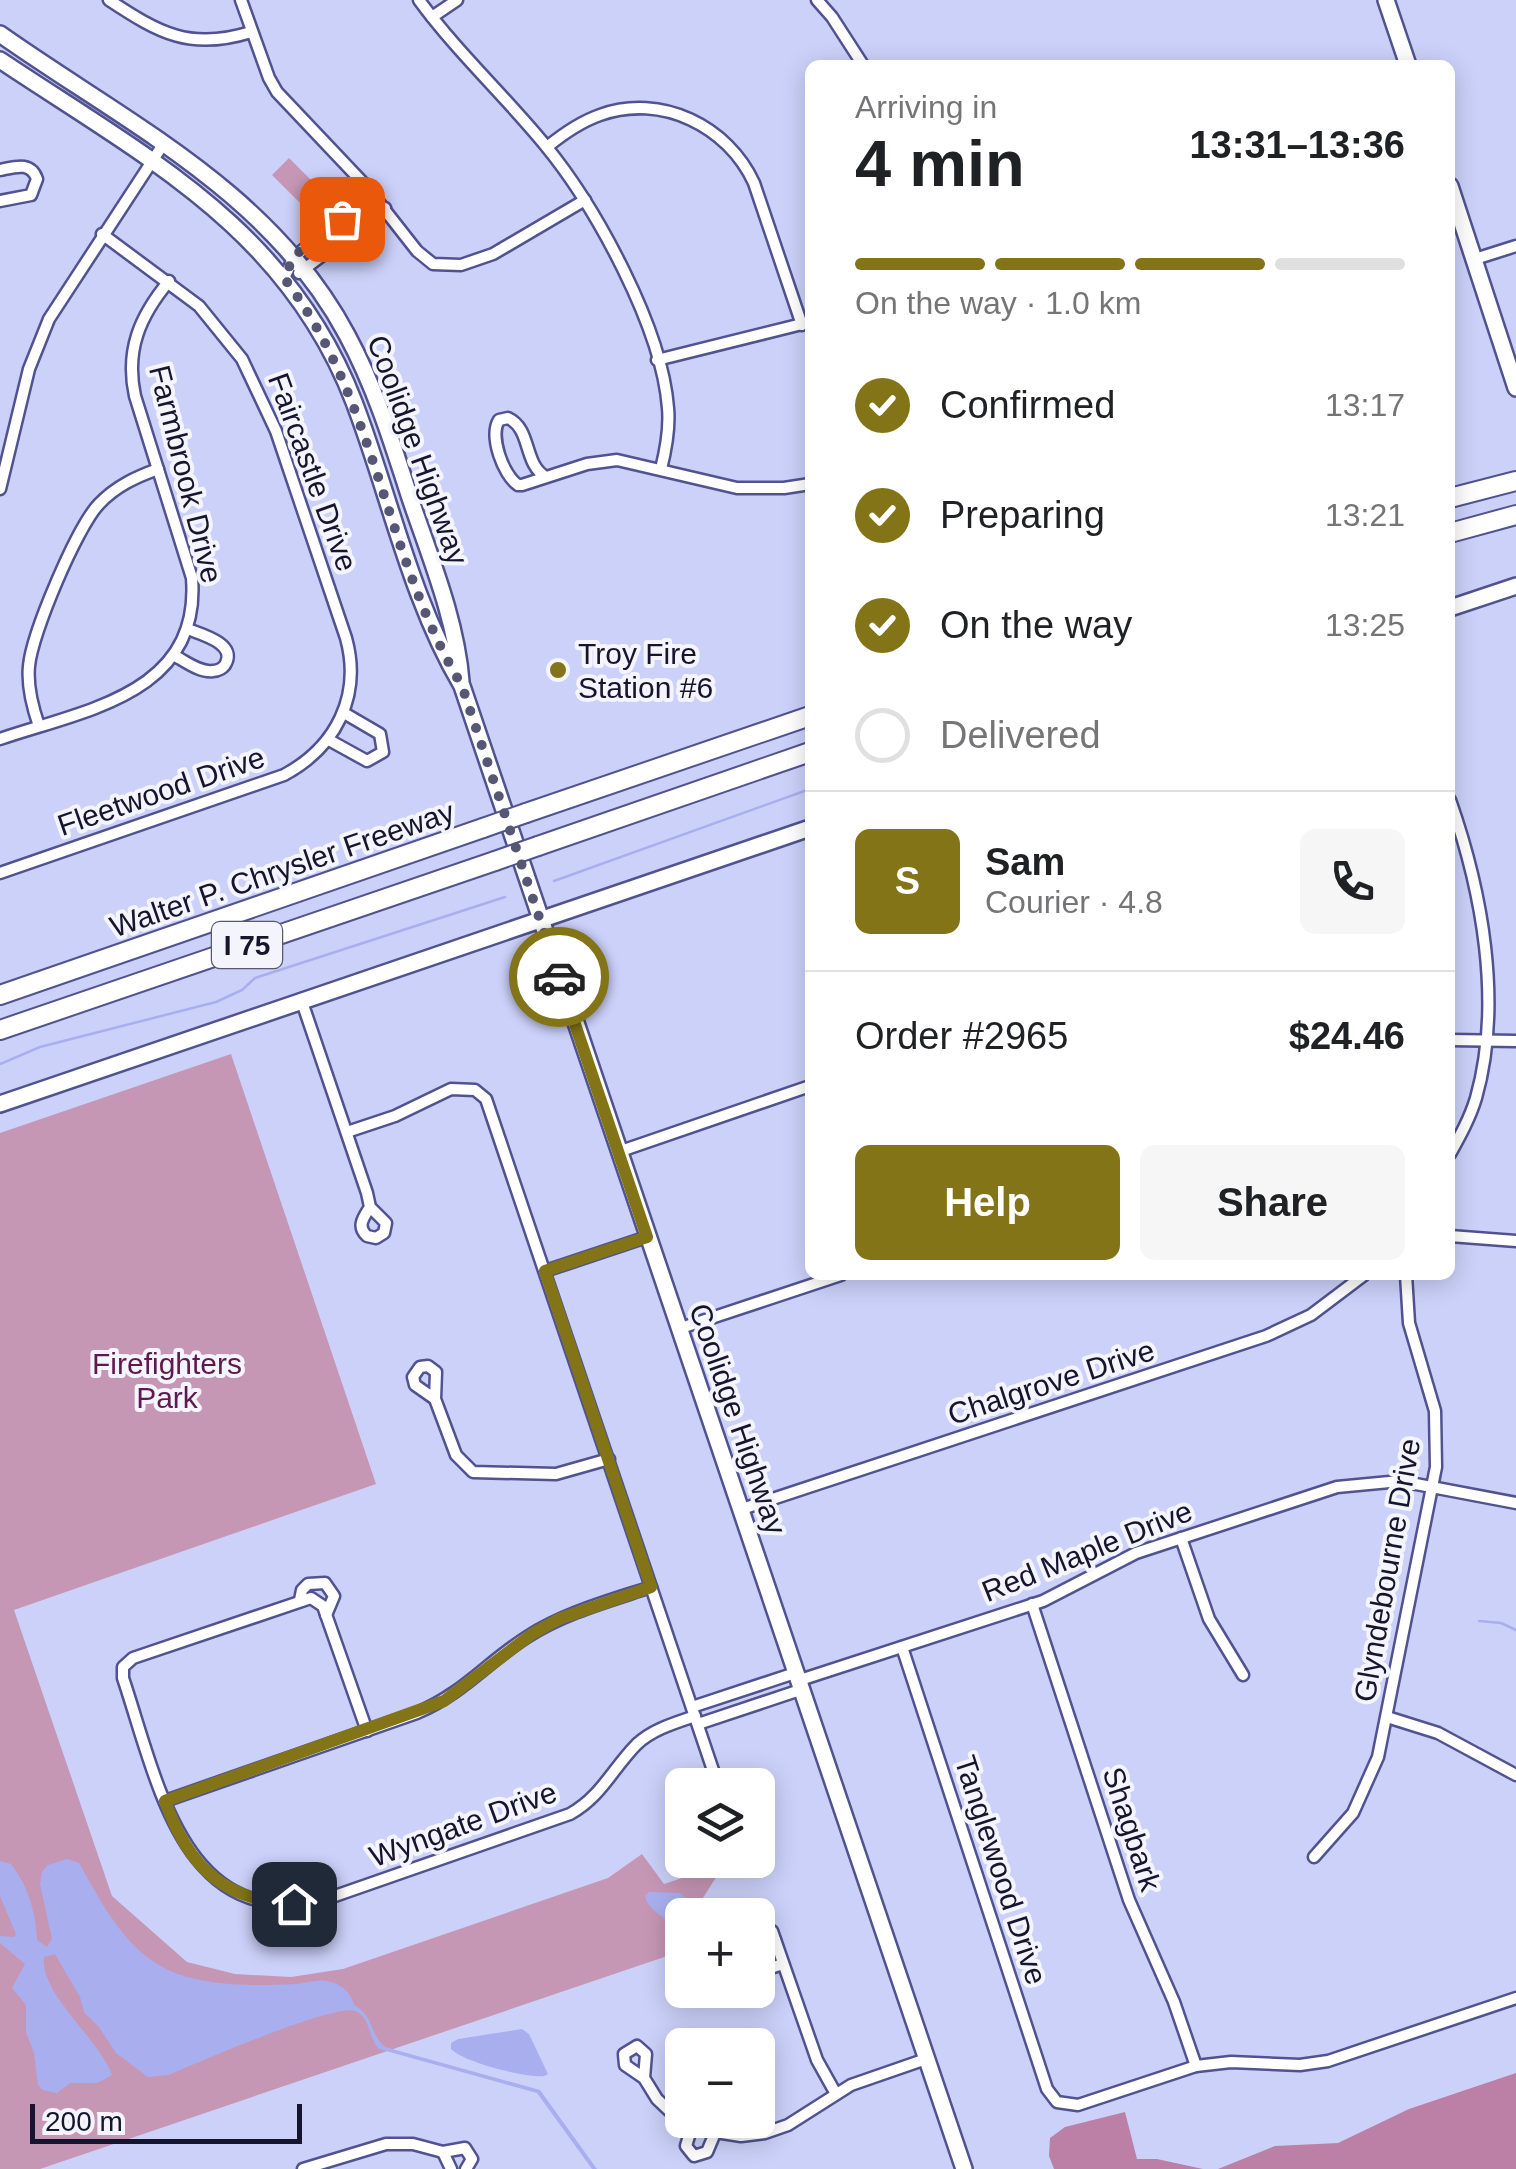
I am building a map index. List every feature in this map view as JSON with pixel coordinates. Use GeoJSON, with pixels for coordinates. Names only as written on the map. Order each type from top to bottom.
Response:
{"type":"FeatureCollection","features":[{"type":"Feature","properties":{"kind":"highway"},"geometry":{"type":"LineString","coordinates":[[1455,497],[1516,481]]}},
{"type":"Feature","properties":{"kind":"highway"},"geometry":{"type":"LineString","coordinates":[[1455,533],[1516,515]]}},
{"type":"Feature","properties":{"kind":"highway","name":"Walter P. Chrysler Freeway"},"geometry":{"type":"LineString","coordinates":[[0,995],[805,718]]}},
{"type":"Feature","properties":{"kind":"highway","name":"Walter P. Chrysler Freeway"},"geometry":{"type":"LineString","coordinates":[[0,1030],[805,754]]}},
{"type":"Feature","properties":{"kind":"main road"},"geometry":{"type":"LineString","coordinates":[[1386,0],[1406,60]]}},
{"type":"Feature","properties":{"kind":"main road","name":"Coolidge Highway"},"geometry":{"type":"LineString","coordinates":[[0,34],[164,142],[236,196],[306,270],[346,333],[376,398],[439,586],[462,686],[964,2169]]}},
{"type":"Feature","properties":{"kind":"main road","name":"Coolidge Highway"},"geometry":{"type":"LineString","coordinates":[[0,60],[151,161],[236,225],[284,278],[322,335],[345,380],[419,594],[448,664],[462,686]]}},
{"type":"Feature","properties":{"kind":"main road"},"geometry":{"type":"LineString","coordinates":[[1455,205],[1516,388]]}},
{"type":"Feature","properties":{"kind":"main road"},"geometry":{"type":"LineString","coordinates":[[1455,606],[1516,586]]}},
{"type":"Feature","properties":{"kind":"main road"},"geometry":{"type":"LineString","coordinates":[[0,1104],[805,830]]}},
{"type":"Feature","properties":{"kind":"street"},"geometry":{"type":"LineString","coordinates":[[109,0],[158,31],[181,38],[221,40],[251,32]]}},
{"type":"Feature","properties":{"kind":"street"},"geometry":{"type":"LineString","coordinates":[[241,0],[277,92],[433,264],[452,267],[504,249],[584,200]]}},
{"type":"Feature","properties":{"kind":"street"},"geometry":{"type":"LineString","coordinates":[[419,0],[547,147],[584,200],[631,289],[657,360],[668,410],[661,469]]}},
{"type":"Feature","properties":{"kind":"street"},"geometry":{"type":"LineString","coordinates":[[432,17],[457,0]]}},
{"type":"Feature","properties":{"kind":"street"},"geometry":{"type":"LineString","coordinates":[[816,0],[860,60]]}},
{"type":"Feature","properties":{"kind":"street"},"geometry":{"type":"LineString","coordinates":[[547,147],[590,119],[621,110],[664,110],[706,127],[735,153],[750,175],[805,320]]}},
{"type":"Feature","properties":{"kind":"street"},"geometry":{"type":"LineString","coordinates":[[0,490],[6,441],[40,338],[60,299],[164,142]]}},
{"type":"Feature","properties":{"kind":"street"},"geometry":{"type":"LineString","coordinates":[[0,170],[26,166],[36,174],[37,184],[27,196],[0,201]]}},
{"type":"Feature","properties":{"kind":"street"},"geometry":{"type":"LineString","coordinates":[[284,278],[294,256],[373,194]]}},
{"type":"Feature","properties":{"kind":"street"},"geometry":{"type":"LineString","coordinates":[[284,278],[306,270],[385,208]]}},
{"type":"Feature","properties":{"kind":"street","name":"Faircastle Drive"},"geometry":{"type":"LineString","coordinates":[[102,234],[199,306],[227,337],[266,406],[350,650],[350,687],[337,728]]}},
{"type":"Feature","properties":{"kind":"street"},"geometry":{"type":"LineString","coordinates":[[1475,260],[1516,246]]}},
{"type":"Feature","properties":{"kind":"street","name":"Farmbrook Drive"},"geometry":{"type":"LineString","coordinates":[[0,739],[130,694],[149,682],[175,656],[188,628],[192,578],[134,396],[130,364],[144,315],[169,281]]}},
{"type":"Feature","properties":{"kind":"street"},"geometry":{"type":"LineString","coordinates":[[657,360],[805,323]]}},
{"type":"Feature","properties":{"kind":"street"},"geometry":{"type":"LineString","coordinates":[[546,477],[533,466],[518,424],[512,419],[499,420],[494,436],[512,482],[522,485],[602,461],[632,462],[738,488],[805,485]]}},
{"type":"Feature","properties":{"kind":"street"},"geometry":{"type":"LineString","coordinates":[[38,726],[30,695],[30,656],[83,526],[123,484],[158,469]]}},
{"type":"Feature","properties":{"kind":"street","name":"Farmbrook Drive"},"geometry":{"type":"LineString","coordinates":[[175,656],[210,672],[220,670],[226,663],[228,654],[222,644],[188,628]]}},
{"type":"Feature","properties":{"kind":"street"},"geometry":{"type":"LineString","coordinates":[[329,740],[367,760],[383,752],[380,734],[344,713]]}},
{"type":"Feature","properties":{"kind":"street","name":"Fleetwood Drive"},"geometry":{"type":"LineString","coordinates":[[0,873],[271,780],[305,763],[337,728]]}},
{"type":"Feature","properties":{"kind":"street"},"geometry":{"type":"LineString","coordinates":[[1455,816],[1480,917],[1487,992],[1486,1042],[1476,1099],[1455,1143]]}},
{"type":"Feature","properties":{"kind":"street"},"geometry":{"type":"LineString","coordinates":[[302,999],[370,1207]]}},
{"type":"Feature","properties":{"kind":"street"},"geometry":{"type":"LineString","coordinates":[[1455,1040],[1516,1041]]}},
{"type":"Feature","properties":{"kind":"street"},"geometry":{"type":"LineString","coordinates":[[346,1132],[394,1116],[451,1089],[467,1088],[480,1093],[490,1106],[712,1768]]}},
{"type":"Feature","properties":{"kind":"street"},"geometry":{"type":"LineString","coordinates":[[618,1152],[805,1088]]}},
{"type":"Feature","properties":{"kind":"street"},"geometry":{"type":"LineString","coordinates":[[1455,1236],[1516,1241]]}},
{"type":"Feature","properties":{"kind":"street"},"geometry":{"type":"LineString","coordinates":[[545,1271],[647,1237]]}},
{"type":"Feature","properties":{"kind":"street"},"geometry":{"type":"LineString","coordinates":[[678,1328],[826,1280]]}},
{"type":"Feature","properties":{"kind":"street","name":"Chalgrove Drive"},"geometry":{"type":"LineString","coordinates":[[740,1510],[1266,1336],[1311,1315],[1357,1280]]}},
{"type":"Feature","properties":{"kind":"street","name":"Glyndebourne Drive"},"geometry":{"type":"LineString","coordinates":[[1314,1858],[1348,1820],[1378,1756],[1433,1486],[1437,1428],[1430,1390],[1409,1323],[1406,1280]]}},
{"type":"Feature","properties":{"kind":"street"},"geometry":{"type":"LineString","coordinates":[[435,1398],[456,1455],[473,1472],[556,1474],[608,1458]]}},
{"type":"Feature","properties":{"kind":"street","name":"Red Maple Drive"},"geometry":{"type":"LineString","coordinates":[[798,1681],[1032,1604],[1077,1585],[1123,1558],[1337,1487],[1388,1481],[1433,1486],[1516,1504]]}},
{"type":"Feature","properties":{"kind":"street"},"geometry":{"type":"LineString","coordinates":[[1181,1538],[1210,1619],[1244,1675]]}},
{"type":"Feature","properties":{"kind":"street"},"geometry":{"type":"LineString","coordinates":[[326,1615],[334,1596],[324,1583],[308,1584],[300,1600],[318,1600],[326,1615],[367,1730]]}},
{"type":"Feature","properties":{"kind":"street"},"geometry":{"type":"LineString","coordinates":[[165,1801],[444,1701],[511,1648],[559,1619],[651,1587]]}},
{"type":"Feature","properties":{"kind":"street","name":"Wyngate Drive"},"geometry":{"type":"LineString","coordinates":[[300,1600],[133,1658],[123,1667],[123,1678],[165,1801],[186,1848],[218,1882],[244,1896],[268,1902],[307,1903],[570,1814],[598,1794],[641,1741],[661,1728],[798,1681]]}},
{"type":"Feature","properties":{"kind":"street","name":"Shagbark"},"geometry":{"type":"LineString","coordinates":[[1032,1604],[1129,1900],[1169,1989],[1196,2066]]}},
{"type":"Feature","properties":{"kind":"street","name":"Tanglewood Drive"},"geometry":{"type":"LineString","coordinates":[[902,1646],[1047,2089],[1062,2104],[1078,2104],[1196,2066]]}},
{"type":"Feature","properties":{"kind":"street","name":"Wyngate Drive"},"geometry":{"type":"LineString","coordinates":[[695,1716],[798,1681]]}},
{"type":"Feature","properties":{"kind":"street"},"geometry":{"type":"LineString","coordinates":[[1386,1717],[1438,1732],[1516,1775]]}},
{"type":"Feature","properties":{"kind":"street"},"geometry":{"type":"LineString","coordinates":[[775,1939],[817,2060],[836,2094]]}},
{"type":"Feature","properties":{"kind":"street"},"geometry":{"type":"LineString","coordinates":[[775,1967],[784,1964]]}},
{"type":"Feature","properties":{"kind":"street"},"geometry":{"type":"LineString","coordinates":[[1196,2066],[1328,2061],[1516,1998]]}},
{"type":"Feature","properties":{"kind":"street"},"geometry":{"type":"LineString","coordinates":[[775,2130],[863,2080],[926,2059]]}},
{"type":"Feature","properties":{"kind":"street"},"geometry":{"type":"LineString","coordinates":[[644,2078],[665,2108]]}},
{"type":"Feature","properties":{"kind":"street"},"geometry":{"type":"LineString","coordinates":[[688,2138],[686,2146],[694,2156],[708,2152],[713,2138]]}},
{"type":"Feature","properties":{"kind":"street"},"geometry":{"type":"LineString","coordinates":[[302,2169],[386,2144],[413,2144],[443,2152],[465,2148],[472,2159],[466,2169]]}},
{"type":"Feature","properties":{"kind":"street"},"geometry":{"type":"LineString","coordinates":[[443,2152],[451,2169]]}},
{"type":"Feature","properties":{"kind":"green space"},"geometry":{"type":"Polygon","coordinates":[[[289,158],[323,192],[306,209],[272,175],[289,158]]]}},
{"type":"Feature","properties":{"kind":"green space","name":"Firefighters Park"},"geometry":{"type":"Polygon","coordinates":[[[231,1054],[376,1484],[14,1610],[112,1896],[187,1962],[235,1974],[291,1977],[343,1969],[608,1878],[642,1854],[664,1884],[682,1878],[716,1878],[703,1898],[665,1898],[665,1957],[40,2169],[0,2169],[0,1133],[231,1054]]]}},
{"type":"Feature","properties":{"kind":"shaded area"},"geometry":{"type":"Polygon","coordinates":[[[1516,2073],[1516,2169],[1218,2169],[1275,2146],[1338,2143],[1409,2109],[1516,2073]]]}},
{"type":"Feature","properties":{"kind":"shaded area"},"geometry":{"type":"Polygon","coordinates":[[[1125,2112],[1137,2159],[1203,2169],[1054,2169],[1049,2156],[1050,2138],[1065,2127],[1125,2112]]]}},
{"type":"Feature","properties":{"kind":"water"},"geometry":{"type":"Polygon","coordinates":[[[67,1859],[79,1863],[126,1937],[166,1969],[230,1984],[281,1985],[319,1980],[337,1984],[365,2015],[385,2047],[540,2090],[597,2169],[592,2169],[537,2093],[379,2049],[364,2018],[355,2011],[321,2016],[169,2075],[148,2077],[116,2053],[84,2012],[80,1997],[55,1954],[44,1957],[51,1986],[112,2075],[97,2083],[70,2083],[57,2093],[43,2090],[38,2085],[34,2053],[26,2032],[26,2005],[12,1988],[25,1964],[0,1943],[0,1936],[16,1934],[0,1896],[0,1861],[11,1864],[22,1881],[33,1910],[37,1940],[47,1947],[52,1939],[40,1884],[42,1872],[48,1865],[67,1859]]]}},
{"type":"Feature","properties":{"kind":"water"},"geometry":{"type":"Polygon","coordinates":[[[649,1892],[680,1893],[686,1898],[665,1898],[665,1919],[645,1896],[649,1892]]]}},
{"type":"Feature","properties":{"kind":"water"},"geometry":{"type":"Polygon","coordinates":[[[522,2029],[529,2034],[548,2074],[535,2076],[495,2068],[451,2049],[451,2043],[458,2039],[522,2029]]]}},
{"type":"Feature","properties":{"kind":"waterway"},"geometry":{"type":"LineString","coordinates":[[554,881],[805,791]]}},
{"type":"Feature","properties":{"kind":"waterway"},"geometry":{"type":"LineString","coordinates":[[0,1064],[40,1047],[216,1002],[242,990],[255,978],[505,897]]}},
{"type":"Feature","properties":{"kind":"waterway"},"geometry":{"type":"LineString","coordinates":[[1479,1621],[1501,1623],[1516,1630]]}},
{"type":"Feature","properties":{"kind":"way so far"},"geometry":{"type":"LineString","coordinates":[[342,219],[294,256],[284,278],[322,335],[345,380],[419,594],[448,664],[462,686],[559,977]]}},
{"type":"Feature","properties":{"kind":"place","name":"Troy Fire Station #6"},"geometry":{"type":"Point","coordinates":[558,670]}},
{"type":"Feature","properties":{"kind":"route"},"geometry":{"type":"LineString","coordinates":[[294,1904],[244,1896],[209,1875],[186,1848],[165,1801],[417,1713],[444,1701],[511,1648],[559,1619],[651,1587],[545,1271],[647,1237],[559,977]]}}]}
